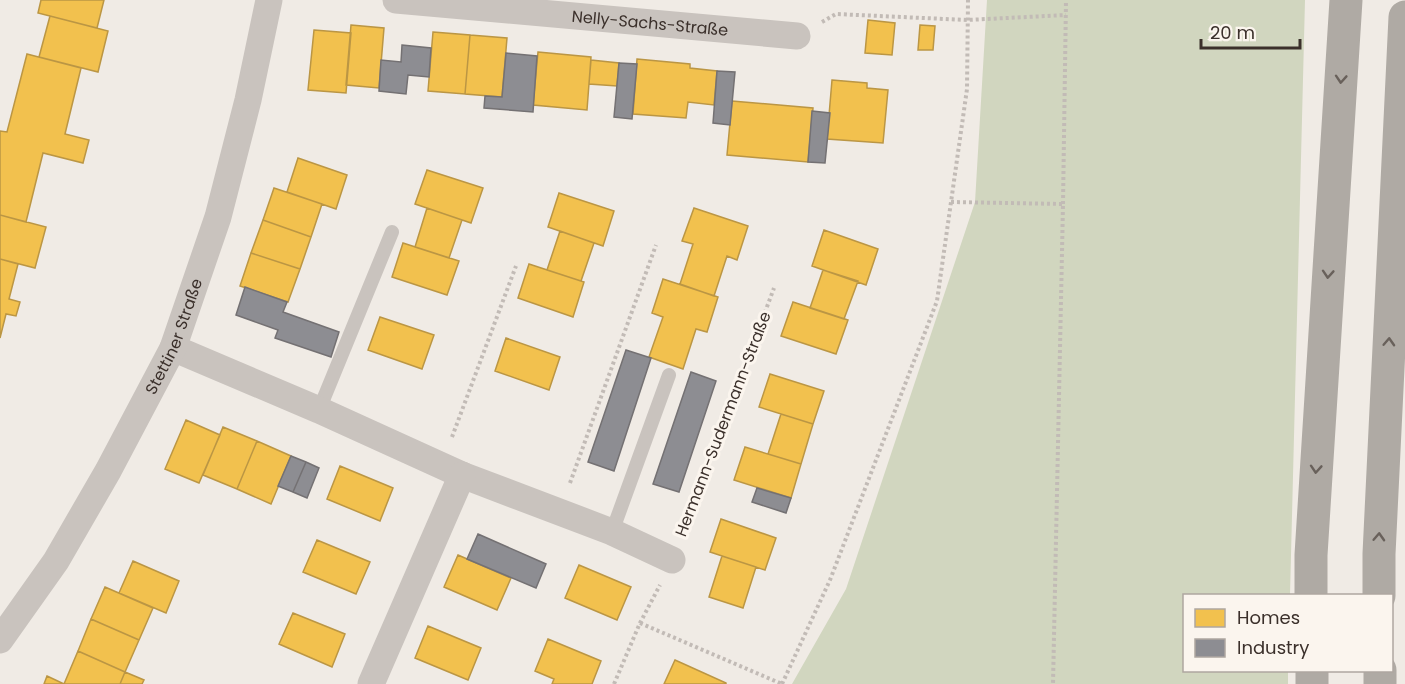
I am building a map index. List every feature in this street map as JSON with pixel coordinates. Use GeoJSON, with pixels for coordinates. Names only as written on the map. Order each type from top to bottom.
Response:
{"type":"FeatureCollection","features":[{"type":"Feature","properties":{"kind":"highway"},"geometry":{"type":"LineString","coordinates":[[1311,594],[1311,555],[1346,0]]}},
{"type":"Feature","properties":{"kind":"highway"},"geometry":{"type":"LineString","coordinates":[[1379,594],[1378,554],[1405,17]]}},
{"type":"Feature","properties":{"kind":"street","name":"Stettiner Straße"},"geometry":{"type":"LineString","coordinates":[[0,640],[56,561],[108,471],[173,348],[218,217],[248,100],[268,0]]}},
{"type":"Feature","properties":{"kind":"street","name":"Nelly-Sachs-Straße"},"geometry":{"type":"LineString","coordinates":[[396,0],[797,36]]}},
{"type":"Feature","properties":{"kind":"street","name":"Hermann-Sudermann-Straße"},"geometry":{"type":"LineString","coordinates":[[173,348],[320,410],[452,471],[612,532],[672,560]]}},
{"type":"Feature","properties":{"kind":"street"},"geometry":{"type":"LineString","coordinates":[[371,684],[452,471]]}},
{"type":"Feature","properties":{"kind":"lane"},"geometry":{"type":"LineString","coordinates":[[320,410],[392,232]]}},
{"type":"Feature","properties":{"kind":"lane"},"geometry":{"type":"LineString","coordinates":[[612,532],[669,375]]}},
{"type":"Feature","properties":{"kind":"path"},"geometry":{"type":"LineString","coordinates":[[640,623],[782,684],[830,580],[937,302],[967,88],[968,0]]}},
{"type":"Feature","properties":{"kind":"path"},"geometry":{"type":"LineString","coordinates":[[1053,684],[1066,0]]}},
{"type":"Feature","properties":{"kind":"path"},"geometry":{"type":"LineString","coordinates":[[797,36],[836,14],[967,20],[1066,15]]}},
{"type":"Feature","properties":{"kind":"path"},"geometry":{"type":"LineString","coordinates":[[951,202],[1063,204]]}},
{"type":"Feature","properties":{"kind":"path"},"geometry":{"type":"LineString","coordinates":[[560,512],[656,245]]}},
{"type":"Feature","properties":{"kind":"path"},"geometry":{"type":"LineString","coordinates":[[452,471],[516,266]]}},
{"type":"Feature","properties":{"kind":"path","name":"Hermann-Sudermann-Straße"},"geometry":{"type":"LineString","coordinates":[[614,684],[640,623],[672,560],[774,288]]}},
{"type":"Feature","properties":{"kind":"green space"},"geometry":{"type":"Polygon","coordinates":[[[987,0],[1305,0],[1290,594],[1183,594],[1183,672],[1288,672],[1288,684],[792,684],[846,589],[975,202],[987,0]]]}},
{"type":"Feature","properties":{"kind":"building: Homes"},"geometry":{"type":"Polygon","coordinates":[[[41,0],[104,0],[97,28],[38,13],[41,0]]]}},
{"type":"Feature","properties":{"kind":"building: Homes"},"geometry":{"type":"Polygon","coordinates":[[[50,16],[108,31],[98,72],[39,57],[50,16]]]}},
{"type":"Feature","properties":{"kind":"building: Homes"},"geometry":{"type":"Polygon","coordinates":[[[868,20],[895,23],[892,55],[865,53],[868,20]]]}},
{"type":"Feature","properties":{"kind":"building: Homes"},"geometry":{"type":"Polygon","coordinates":[[[351,25],[384,28],[379,88],[346,85],[351,25]]]}},
{"type":"Feature","properties":{"kind":"building: Homes"},"geometry":{"type":"Polygon","coordinates":[[[920,25],[935,26],[933,50],[918,50],[920,25]]]}},
{"type":"Feature","properties":{"kind":"building: Homes"},"geometry":{"type":"Polygon","coordinates":[[[314,30],[351,33],[346,93],[308,90],[314,30]]]}},
{"type":"Feature","properties":{"kind":"building: Homes"},"geometry":{"type":"Polygon","coordinates":[[[433,32],[470,35],[465,94],[428,91],[433,32]]]}},
{"type":"Feature","properties":{"kind":"building: Homes"},"geometry":{"type":"Polygon","coordinates":[[[470,35],[507,38],[502,97],[465,94],[470,35]]]}},
{"type":"Feature","properties":{"kind":"building: Homes"},"geometry":{"type":"Polygon","coordinates":[[[538,52],[591,57],[587,110],[533,105],[538,52]]]}},
{"type":"Feature","properties":{"kind":"building: Homes"},"geometry":{"type":"Polygon","coordinates":[[[27,54],[81,68],[65,134],[89,140],[83,163],[43,153],[26,222],[0,215],[0,131],[7,132],[27,54]]]}},
{"type":"Feature","properties":{"kind":"building: Homes"},"geometry":{"type":"Polygon","coordinates":[[[637,59],[690,64],[690,68],[717,71],[714,105],[688,102],[686,118],[633,114],[637,59]]]}},
{"type":"Feature","properties":{"kind":"building: Homes"},"geometry":{"type":"Polygon","coordinates":[[[591,60],[619,63],[617,86],[589,84],[591,60]]]}},
{"type":"Feature","properties":{"kind":"building: Homes"},"geometry":{"type":"Polygon","coordinates":[[[832,80],[867,83],[867,88],[888,90],[883,143],[827,139],[832,80]]]}},
{"type":"Feature","properties":{"kind":"building: Homes"},"geometry":{"type":"Polygon","coordinates":[[[732,101],[813,108],[808,162],[727,155],[732,101]]]}},
{"type":"Feature","properties":{"kind":"building: Homes"},"geometry":{"type":"Polygon","coordinates":[[[298,158],[347,175],[336,209],[287,192],[298,158]]]}},
{"type":"Feature","properties":{"kind":"building: Homes"},"geometry":{"type":"Polygon","coordinates":[[[427,170],[483,188],[471,223],[415,204],[427,170]]]}},
{"type":"Feature","properties":{"kind":"building: Homes"},"geometry":{"type":"Polygon","coordinates":[[[274,188],[322,204],[311,237],[263,220],[274,188]]]}},
{"type":"Feature","properties":{"kind":"building: Homes"},"geometry":{"type":"Polygon","coordinates":[[[559,193],[614,211],[603,246],[548,227],[559,193]]]}},
{"type":"Feature","properties":{"kind":"building: Homes"},"geometry":{"type":"Polygon","coordinates":[[[427,208],[462,220],[449,258],[415,247],[427,208]]]}},
{"type":"Feature","properties":{"kind":"building: Homes"},"geometry":{"type":"Polygon","coordinates":[[[694,208],[748,226],[737,260],[727,256],[714,296],[680,284],[693,244],[682,241],[694,208]]]}},
{"type":"Feature","properties":{"kind":"building: Homes"},"geometry":{"type":"Polygon","coordinates":[[[0,215],[46,227],[35,268],[0,259],[0,215]]]}},
{"type":"Feature","properties":{"kind":"building: Homes"},"geometry":{"type":"Polygon","coordinates":[[[263,220],[311,237],[300,269],[251,253],[263,220]]]}},
{"type":"Feature","properties":{"kind":"building: Homes"},"geometry":{"type":"Polygon","coordinates":[[[824,230],[878,249],[866,285],[812,266],[824,230]]]}},
{"type":"Feature","properties":{"kind":"building: Homes"},"geometry":{"type":"Polygon","coordinates":[[[560,231],[594,243],[581,281],[547,270],[560,231]]]}},
{"type":"Feature","properties":{"kind":"building: Homes"},"geometry":{"type":"Polygon","coordinates":[[[403,243],[459,261],[447,295],[392,277],[403,243]]]}},
{"type":"Feature","properties":{"kind":"building: Homes"},"geometry":{"type":"Polygon","coordinates":[[[251,253],[300,269],[288,302],[240,286],[251,253]]]}},
{"type":"Feature","properties":{"kind":"building: Homes"},"geometry":{"type":"Polygon","coordinates":[[[0,259],[18,264],[9,299],[20,302],[16,316],[6,314],[0,338],[0,259]]]}},
{"type":"Feature","properties":{"kind":"building: Homes"},"geometry":{"type":"Polygon","coordinates":[[[529,264],[584,282],[573,317],[518,298],[529,264]]]}},
{"type":"Feature","properties":{"kind":"building: Homes"},"geometry":{"type":"Polygon","coordinates":[[[823,270],[858,281],[844,319],[810,308],[823,270]]]}},
{"type":"Feature","properties":{"kind":"building: Homes"},"geometry":{"type":"Polygon","coordinates":[[[663,279],[718,297],[707,332],[696,329],[683,369],[649,357],[663,317],[652,313],[663,279]]]}},
{"type":"Feature","properties":{"kind":"building: Homes"},"geometry":{"type":"Polygon","coordinates":[[[793,302],[848,320],[836,354],[781,336],[793,302]]]}},
{"type":"Feature","properties":{"kind":"building: Homes"},"geometry":{"type":"Polygon","coordinates":[[[380,317],[434,335],[422,369],[368,350],[380,317]]]}},
{"type":"Feature","properties":{"kind":"building: Homes"},"geometry":{"type":"Polygon","coordinates":[[[506,338],[560,357],[549,390],[495,371],[506,338]]]}},
{"type":"Feature","properties":{"kind":"building: Homes"},"geometry":{"type":"Polygon","coordinates":[[[770,374],[824,391],[813,424],[759,407],[770,374]]]}},
{"type":"Feature","properties":{"kind":"building: Homes"},"geometry":{"type":"Polygon","coordinates":[[[781,414],[813,424],[801,464],[768,454],[781,414]]]}},
{"type":"Feature","properties":{"kind":"building: Homes"},"geometry":{"type":"Polygon","coordinates":[[[186,420],[220,435],[199,483],[165,469],[186,420]]]}},
{"type":"Feature","properties":{"kind":"building: Homes"},"geometry":{"type":"Polygon","coordinates":[[[223,427],[257,441],[237,489],[203,475],[223,427]]]}},
{"type":"Feature","properties":{"kind":"building: Homes"},"geometry":{"type":"Polygon","coordinates":[[[257,441],[291,456],[271,504],[237,489],[257,441]]]}},
{"type":"Feature","properties":{"kind":"building: Homes"},"geometry":{"type":"Polygon","coordinates":[[[745,447],[801,464],[791,498],[734,480],[745,447]]]}},
{"type":"Feature","properties":{"kind":"building: Homes"},"geometry":{"type":"Polygon","coordinates":[[[340,466],[393,488],[380,521],[327,499],[340,466]]]}},
{"type":"Feature","properties":{"kind":"building: Homes"},"geometry":{"type":"Polygon","coordinates":[[[721,519],[776,538],[765,570],[710,552],[721,519]]]}},
{"type":"Feature","properties":{"kind":"building: Homes"},"geometry":{"type":"Polygon","coordinates":[[[317,540],[370,562],[356,594],[303,572],[317,540]]]}},
{"type":"Feature","properties":{"kind":"building: Homes"},"geometry":{"type":"Polygon","coordinates":[[[458,555],[511,578],[497,610],[444,587],[458,555]]]}},
{"type":"Feature","properties":{"kind":"building: Homes"},"geometry":{"type":"Polygon","coordinates":[[[722,556],[756,567],[743,608],[709,597],[722,556]]]}},
{"type":"Feature","properties":{"kind":"building: Homes"},"geometry":{"type":"Polygon","coordinates":[[[133,561],[179,581],[166,613],[119,593],[133,561]]]}},
{"type":"Feature","properties":{"kind":"building: Homes"},"geometry":{"type":"Polygon","coordinates":[[[579,565],[631,587],[617,620],[565,598],[579,565]]]}},
{"type":"Feature","properties":{"kind":"building: Homes"},"geometry":{"type":"Polygon","coordinates":[[[105,587],[153,608],[139,640],[91,619],[105,587]]]}},
{"type":"Feature","properties":{"kind":"building: Homes"},"geometry":{"type":"Polygon","coordinates":[[[293,613],[345,634],[332,667],[279,644],[293,613]]]}},
{"type":"Feature","properties":{"kind":"building: Homes"},"geometry":{"type":"Polygon","coordinates":[[[91,619],[139,640],[125,672],[78,651],[91,619]]]}},
{"type":"Feature","properties":{"kind":"building: Homes"},"geometry":{"type":"Polygon","coordinates":[[[428,626],[481,648],[468,680],[415,658],[428,626]]]}},
{"type":"Feature","properties":{"kind":"building: Homes"},"geometry":{"type":"Polygon","coordinates":[[[548,639],[601,661],[592,684],[552,684],[554,679],[535,671],[548,639]]]}},
{"type":"Feature","properties":{"kind":"building: Homes"},"geometry":{"type":"Polygon","coordinates":[[[78,651],[125,672],[120,684],[64,684],[78,651]]]}},
{"type":"Feature","properties":{"kind":"building: Homes"},"geometry":{"type":"Polygon","coordinates":[[[675,660],[726,683],[726,684],[664,684],[675,660]]]}},
{"type":"Feature","properties":{"kind":"building: Homes"},"geometry":{"type":"Polygon","coordinates":[[[125,672],[144,680],[142,684],[120,684],[125,672]]]}},
{"type":"Feature","properties":{"kind":"building: Homes"},"geometry":{"type":"Polygon","coordinates":[[[47,676],[64,684],[44,684],[47,676]]]}},
{"type":"Feature","properties":{"kind":"building: Industry"},"geometry":{"type":"Polygon","coordinates":[[[402,45],[431,48],[429,77],[408,75],[406,94],[379,91],[381,60],[401,62],[402,45]]]}},
{"type":"Feature","properties":{"kind":"building: Industry"},"geometry":{"type":"Polygon","coordinates":[[[506,53],[537,56],[533,112],[484,108],[485,96],[502,97],[506,53]]]}},
{"type":"Feature","properties":{"kind":"building: Industry"},"geometry":{"type":"Polygon","coordinates":[[[619,63],[637,64],[632,119],[614,117],[619,63]]]}},
{"type":"Feature","properties":{"kind":"building: Industry"},"geometry":{"type":"Polygon","coordinates":[[[717,71],[735,72],[730,125],[713,123],[717,71]]]}},
{"type":"Feature","properties":{"kind":"building: Industry"},"geometry":{"type":"Polygon","coordinates":[[[812,111],[830,113],[825,163],[808,162],[812,111]]]}},
{"type":"Feature","properties":{"kind":"building: Industry"},"geometry":{"type":"Polygon","coordinates":[[[245,287],[287,302],[283,312],[339,332],[331,357],[275,338],[278,330],[236,315],[245,287]]]}},
{"type":"Feature","properties":{"kind":"building: Industry"},"geometry":{"type":"Polygon","coordinates":[[[626,350],[651,358],[614,471],[588,462],[626,350]]]}},
{"type":"Feature","properties":{"kind":"building: Industry"},"geometry":{"type":"Polygon","coordinates":[[[691,372],[716,381],[679,492],[653,484],[691,372]]]}},
{"type":"Feature","properties":{"kind":"building: Industry"},"geometry":{"type":"Polygon","coordinates":[[[291,456],[306,462],[293,492],[278,486],[291,456]]]}},
{"type":"Feature","properties":{"kind":"building: Industry"},"geometry":{"type":"Polygon","coordinates":[[[306,462],[319,468],[307,498],[293,492],[306,462]]]}},
{"type":"Feature","properties":{"kind":"building: Industry"},"geometry":{"type":"Polygon","coordinates":[[[757,488],[791,498],[786,513],[752,502],[757,488]]]}},
{"type":"Feature","properties":{"kind":"building: Industry"},"geometry":{"type":"Polygon","coordinates":[[[478,534],[546,564],[536,588],[467,559],[478,534]]]}}]}
